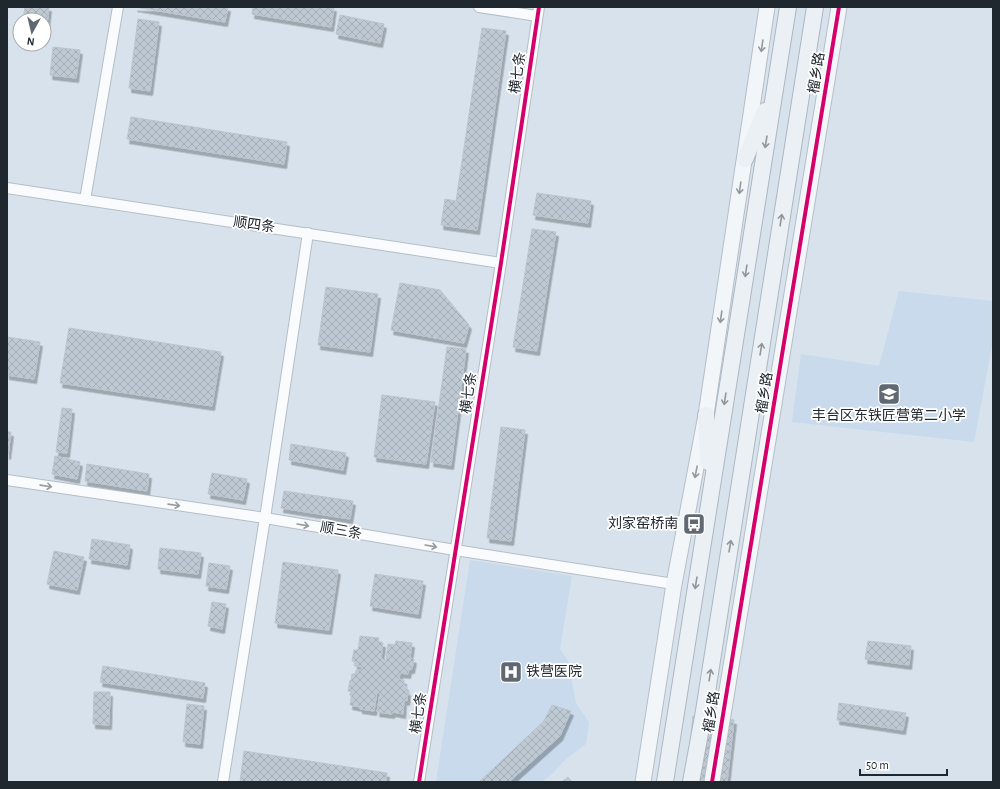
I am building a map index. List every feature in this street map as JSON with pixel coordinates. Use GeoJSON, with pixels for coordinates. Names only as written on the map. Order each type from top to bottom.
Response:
{"type":"FeatureCollection","features":[{"type":"Feature","properties":{"kind":"main road"},"geometry":{"type":"LineString","coordinates":[[665,782],[788,7]]}},
{"type":"Feature","properties":{"kind":"main road","name":"榴乡路"},"geometry":{"type":"LineString","coordinates":[[691,782],[704,710],[815,7]]}},
{"type":"Feature","properties":{"kind":"main road"},"geometry":{"type":"LineString","coordinates":[[745,160],[775,88]]}},
{"type":"Feature","properties":{"kind":"main road"},"geometry":{"type":"LineString","coordinates":[[706,416],[710,496]]}},
{"type":"Feature","properties":{"kind":"street"},"geometry":{"type":"LineString","coordinates":[[85,200],[118,7]]}},
{"type":"Feature","properties":{"kind":"street"},"geometry":{"type":"LineString","coordinates":[[479,7],[538,12]]}},
{"type":"Feature","properties":{"kind":"street"},"geometry":{"type":"LineString","coordinates":[[644,782],[674,584],[706,416],[767,7]]}},
{"type":"Feature","properties":{"kind":"street","name":"榴乡路"},"geometry":{"type":"LineString","coordinates":[[712,782],[840,7]]}},
{"type":"Feature","properties":{"kind":"street","name":"横七条"},"geometry":{"type":"LineString","coordinates":[[419,782],[501,263],[538,12]]}},
{"type":"Feature","properties":{"kind":"street","name":"顺四条"},"geometry":{"type":"LineString","coordinates":[[7,188],[501,263]]}},
{"type":"Feature","properties":{"kind":"street"},"geometry":{"type":"LineString","coordinates":[[223,782],[308,233]]}},
{"type":"Feature","properties":{"kind":"street","name":"顺三条"},"geometry":{"type":"LineString","coordinates":[[7,480],[265,518],[674,584]]}},
{"type":"Feature","properties":{"kind":"shaded area","name":"丰台区东铁匠营第二小学"},"geometry":{"type":"Polygon","coordinates":[[[899,291],[993,301],[993,340],[974,442],[792,422],[801,354],[879,366],[899,291]]]}},
{"type":"Feature","properties":{"kind":"shaded area","name":"铁营医院"},"geometry":{"type":"Polygon","coordinates":[[[470,560],[572,576],[560,649],[568,661],[576,703],[589,722],[586,744],[567,758],[542,782],[436,782],[470,560]]]}},
{"type":"Feature","properties":{"kind":"building"},"geometry":{"type":"Polygon","coordinates":[[[25,7],[49,7],[48,12],[24,12],[25,7]]]}},
{"type":"Feature","properties":{"kind":"building"},"geometry":{"type":"Polygon","coordinates":[[[135,7],[228,7],[225,22],[135,7]]]}},
{"type":"Feature","properties":{"kind":"building"},"geometry":{"type":"Polygon","coordinates":[[[253,7],[334,7],[331,27],[252,14],[253,7]]]}},
{"type":"Feature","properties":{"kind":"building"},"geometry":{"type":"Polygon","coordinates":[[[340,15],[384,24],[380,43],[336,34],[340,15]]]}},
{"type":"Feature","properties":{"kind":"building"},"geometry":{"type":"Polygon","coordinates":[[[138,19],[159,22],[150,91],[129,88],[138,19]]]}},
{"type":"Feature","properties":{"kind":"building"},"geometry":{"type":"Polygon","coordinates":[[[482,28],[506,31],[477,230],[441,225],[445,199],[456,201],[482,28]]]}},
{"type":"Feature","properties":{"kind":"building"},"geometry":{"type":"Polygon","coordinates":[[[53,47],[80,50],[76,78],[50,75],[53,47]]]}},
{"type":"Feature","properties":{"kind":"building"},"geometry":{"type":"Polygon","coordinates":[[[131,117],[287,142],[284,164],[127,139],[131,117]]]}},
{"type":"Feature","properties":{"kind":"building"},"geometry":{"type":"Polygon","coordinates":[[[537,193],[591,201],[588,223],[533,215],[537,193]]]}},
{"type":"Feature","properties":{"kind":"building"},"geometry":{"type":"Polygon","coordinates":[[[532,229],[556,232],[537,351],[513,347],[532,229]]]}},
{"type":"Feature","properties":{"kind":"building"},"geometry":{"type":"Polygon","coordinates":[[[400,283],[440,290],[469,325],[464,343],[391,330],[400,283]]]}},
{"type":"Feature","properties":{"kind":"building"},"geometry":{"type":"Polygon","coordinates":[[[326,287],[378,294],[370,352],[318,345],[326,287]]]}},
{"type":"Feature","properties":{"kind":"building"},"geometry":{"type":"Polygon","coordinates":[[[69,328],[221,352],[212,406],[60,383],[69,328]]]}},
{"type":"Feature","properties":{"kind":"building"},"geometry":{"type":"Polygon","coordinates":[[[7,337],[40,342],[34,379],[7,375],[7,337]]]}},
{"type":"Feature","properties":{"kind":"building"},"geometry":{"type":"Polygon","coordinates":[[[447,347],[466,349],[451,465],[431,462],[447,347]]]}},
{"type":"Feature","properties":{"kind":"building"},"geometry":{"type":"Polygon","coordinates":[[[382,395],[435,402],[426,464],[374,457],[382,395]]]}},
{"type":"Feature","properties":{"kind":"building"},"geometry":{"type":"Polygon","coordinates":[[[62,408],[72,409],[67,453],[56,452],[62,408]]]}},
{"type":"Feature","properties":{"kind":"building"},"geometry":{"type":"Polygon","coordinates":[[[501,427],[525,430],[511,541],[487,538],[501,427]]]}},
{"type":"Feature","properties":{"kind":"building"},"geometry":{"type":"Polygon","coordinates":[[[7,432],[11,432],[8,455],[7,455],[7,432]]]}},
{"type":"Feature","properties":{"kind":"building"},"geometry":{"type":"Polygon","coordinates":[[[291,444],[346,453],[343,470],[289,460],[291,444]]]}},
{"type":"Feature","properties":{"kind":"building"},"geometry":{"type":"Polygon","coordinates":[[[55,456],[80,462],[77,479],[52,474],[55,456]]]}},
{"type":"Feature","properties":{"kind":"building"},"geometry":{"type":"Polygon","coordinates":[[[87,464],[149,474],[147,491],[85,481],[87,464]]]}},
{"type":"Feature","properties":{"kind":"building"},"geometry":{"type":"Polygon","coordinates":[[[212,473],[247,479],[243,500],[208,494],[212,473]]]}},
{"type":"Feature","properties":{"kind":"building"},"geometry":{"type":"Polygon","coordinates":[[[284,491],[353,501],[350,519],[281,508],[284,491]]]}},
{"type":"Feature","properties":{"kind":"building"},"geometry":{"type":"Polygon","coordinates":[[[92,539],[130,545],[127,565],[89,559],[92,539]]]}},
{"type":"Feature","properties":{"kind":"building"},"geometry":{"type":"Polygon","coordinates":[[[160,548],[201,553],[198,574],[158,569],[160,548]]]}},
{"type":"Feature","properties":{"kind":"building"},"geometry":{"type":"Polygon","coordinates":[[[54,551],[84,557],[77,590],[47,584],[54,551]]]}},
{"type":"Feature","properties":{"kind":"building"},"geometry":{"type":"Polygon","coordinates":[[[283,562],[338,570],[329,630],[275,623],[283,562]]]}},
{"type":"Feature","properties":{"kind":"building"},"geometry":{"type":"Polygon","coordinates":[[[209,563],[230,566],[226,589],[206,586],[209,563]]]}},
{"type":"Feature","properties":{"kind":"building"},"geometry":{"type":"Polygon","coordinates":[[[375,574],[423,581],[418,614],[370,606],[375,574]]]}},
{"type":"Feature","properties":{"kind":"building"},"geometry":{"type":"Polygon","coordinates":[[[212,602],[226,604],[222,629],[208,626],[212,602]]]}},
{"type":"Feature","properties":{"kind":"building"},"geometry":{"type":"Polygon","coordinates":[[[360,636],[379,638],[378,642],[383,643],[381,659],[386,660],[388,644],[395,645],[396,641],[412,643],[410,658],[414,659],[412,669],[409,669],[408,674],[400,673],[399,679],[404,680],[406,691],[408,691],[407,701],[404,700],[403,714],[393,712],[392,714],[377,712],[380,693],[377,692],[374,711],[360,709],[360,707],[350,705],[352,692],[348,691],[350,680],[351,681],[352,674],[355,674],[356,670],[361,670],[362,667],[355,666],[355,662],[352,661],[354,650],[358,650],[360,636]]]}},
{"type":"Feature","properties":{"kind":"building"},"geometry":{"type":"Polygon","coordinates":[[[868,641],[911,646],[909,665],[865,659],[868,641]]]}},
{"type":"Feature","properties":{"kind":"building"},"geometry":{"type":"Polygon","coordinates":[[[103,666],[205,683],[203,698],[100,682],[103,666]]]}},
{"type":"Feature","properties":{"kind":"building"},"geometry":{"type":"Polygon","coordinates":[[[94,692],[110,692],[109,725],[93,724],[94,692]]]}},
{"type":"Feature","properties":{"kind":"building"},"geometry":{"type":"Polygon","coordinates":[[[839,703],[906,713],[903,730],[837,720],[839,703]]]}},
{"type":"Feature","properties":{"kind":"building"},"geometry":{"type":"Polygon","coordinates":[[[187,704],[204,706],[200,744],[183,742],[187,704]]]}},
{"type":"Feature","properties":{"kind":"building"},"geometry":{"type":"Polygon","coordinates":[[[552,705],[571,711],[560,736],[509,782],[479,782],[544,721],[552,705]]]}},
{"type":"Feature","properties":{"kind":"building"},"geometry":{"type":"Polygon","coordinates":[[[693,716],[734,720],[727,782],[686,782],[693,716]]]}},
{"type":"Feature","properties":{"kind":"building"},"geometry":{"type":"Polygon","coordinates":[[[244,751],[387,773],[386,782],[240,782],[244,751]]]}},
{"type":"Feature","properties":{"kind":"building"},"geometry":{"type":"Polygon","coordinates":[[[568,777],[572,782],[562,782],[568,777]]]}},
{"type":"Feature","properties":{"kind":"cycle path"},"geometry":{"type":"LineString","coordinates":[[419,782],[501,263],[539,7]]}},
{"type":"Feature","properties":{"kind":"cycle path"},"geometry":{"type":"LineString","coordinates":[[712,782],[839,7]]}},
{"type":"Feature","properties":{"kind":"place","name":"丰台区东铁匠营第二小学"},"geometry":{"type":"Point","coordinates":[889,394]}},
{"type":"Feature","properties":{"kind":"place","name":"刘家窑桥南"},"geometry":{"type":"Point","coordinates":[694,524]}},
{"type":"Feature","properties":{"kind":"place","name":"铁营医院"},"geometry":{"type":"Point","coordinates":[511,672]}}]}
